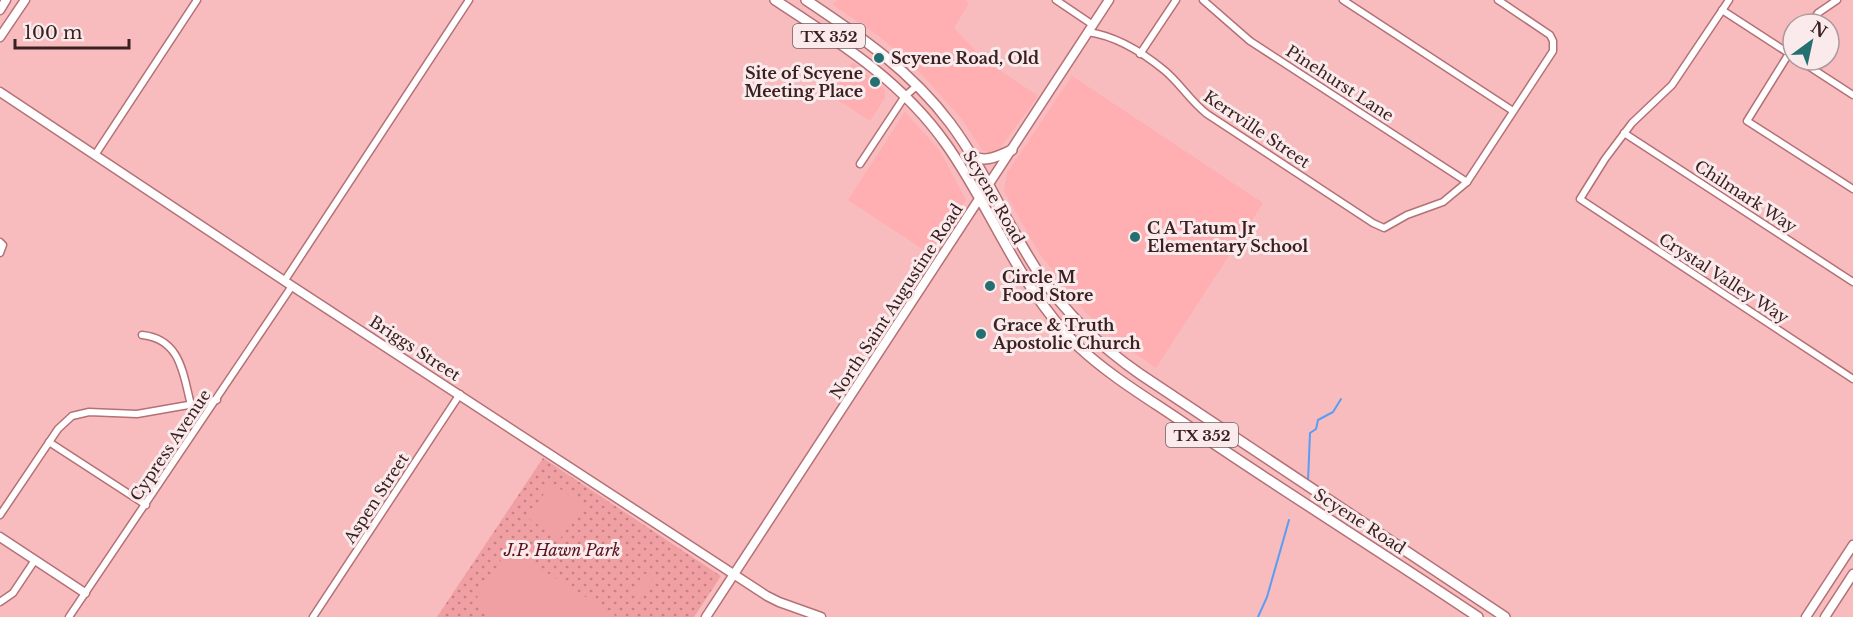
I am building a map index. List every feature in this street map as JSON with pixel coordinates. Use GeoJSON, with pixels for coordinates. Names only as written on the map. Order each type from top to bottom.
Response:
{"type":"FeatureCollection","features":[{"type":"Feature","properties":{"kind":"main road","name":"Scyene Road"},"geometry":{"type":"LineString","coordinates":[[775,0],[870,64],[905,96],[944,141],[1029,285],[1068,335],[1095,360],[1252,470],[1382,552],[1479,617]]}},
{"type":"Feature","properties":{"kind":"main road","name":"Scyene Road"},"geometry":{"type":"LineString","coordinates":[[806,0],[868,41],[918,85],[950,123],[972,156],[1041,276],[1070,313],[1107,350],[1495,614],[1505,617]]}},
{"type":"Feature","properties":{"kind":"main road"},"geometry":{"type":"LineString","coordinates":[[972,156],[979,159],[993,159],[1012,150]]}},
{"type":"Feature","properties":{"kind":"street"},"geometry":{"type":"LineString","coordinates":[[0,10],[6,0]]}},
{"type":"Feature","properties":{"kind":"street"},"geometry":{"type":"LineString","coordinates":[[0,37],[25,0]]}},
{"type":"Feature","properties":{"kind":"street"},"geometry":{"type":"LineString","coordinates":[[95,154],[196,0]]}},
{"type":"Feature","properties":{"kind":"street","name":"Cypress Avenue"},"geometry":{"type":"LineString","coordinates":[[69,617],[217,400],[469,0]]}},
{"type":"Feature","properties":{"kind":"street","name":"Kerrville Street"},"geometry":{"type":"LineString","coordinates":[[1056,0],[1091,28],[1115,38],[1164,70],[1193,103],[1207,114],[1384,228],[1407,215],[1443,202],[1467,182]]}},
{"type":"Feature","properties":{"kind":"street","name":"North Saint Augustine Road"},"geometry":{"type":"LineString","coordinates":[[706,617],[1109,0]]}},
{"type":"Feature","properties":{"kind":"street"},"geometry":{"type":"LineString","coordinates":[[1140,54],[1176,0]]}},
{"type":"Feature","properties":{"kind":"street","name":"Pinehurst Lane"},"geometry":{"type":"LineString","coordinates":[[1203,0],[1250,40],[1467,182]]}},
{"type":"Feature","properties":{"kind":"street"},"geometry":{"type":"LineString","coordinates":[[1343,0],[1513,111]]}},
{"type":"Feature","properties":{"kind":"street"},"geometry":{"type":"LineString","coordinates":[[1467,182],[1553,51],[1553,41],[1546,31],[1498,0]]}},
{"type":"Feature","properties":{"kind":"street"},"geometry":{"type":"LineString","coordinates":[[1624,133],[1639,115],[1663,96],[1672,85],[1729,0]]}},
{"type":"Feature","properties":{"kind":"street"},"geometry":{"type":"LineString","coordinates":[[1819,12],[1837,0]]}},
{"type":"Feature","properties":{"kind":"street"},"geometry":{"type":"LineString","coordinates":[[1722,10],[1781,45]]}},
{"type":"Feature","properties":{"kind":"street"},"geometry":{"type":"LineString","coordinates":[[1781,69],[1747,121],[1853,189]]}},
{"type":"Feature","properties":{"kind":"street"},"geometry":{"type":"LineString","coordinates":[[1818,72],[1853,95]]}},
{"type":"Feature","properties":{"kind":"street"},"geometry":{"type":"LineString","coordinates":[[860,164],[905,96],[918,85]]}},
{"type":"Feature","properties":{"kind":"street","name":"Briggs Street"},"geometry":{"type":"LineString","coordinates":[[0,92],[733,574],[779,603],[821,617]]}},
{"type":"Feature","properties":{"kind":"street","name":"Crystal Valley Way"},"geometry":{"type":"LineString","coordinates":[[1624,133],[1580,199],[1853,380]]}},
{"type":"Feature","properties":{"kind":"street","name":"Chilmark Way"},"geometry":{"type":"LineString","coordinates":[[1624,133],[1853,282]]}},
{"type":"Feature","properties":{"kind":"street"},"geometry":{"type":"LineString","coordinates":[[0,242],[3,245],[0,253]]}},
{"type":"Feature","properties":{"kind":"street"},"geometry":{"type":"LineString","coordinates":[[142,335],[155,336],[171,348],[182,367],[191,405]]}},
{"type":"Feature","properties":{"kind":"street","name":"Aspen Street"},"geometry":{"type":"LineString","coordinates":[[314,617],[460,394]]}},
{"type":"Feature","properties":{"kind":"street"},"geometry":{"type":"LineString","coordinates":[[0,515],[65,421],[81,413],[137,414],[217,400]]}},
{"type":"Feature","properties":{"kind":"street"},"geometry":{"type":"LineString","coordinates":[[49,442],[146,506]]}},
{"type":"Feature","properties":{"kind":"street"},"geometry":{"type":"LineString","coordinates":[[0,537],[85,593]]}},
{"type":"Feature","properties":{"kind":"street"},"geometry":{"type":"LineString","coordinates":[[1806,617],[1853,545]]}},
{"type":"Feature","properties":{"kind":"street"},"geometry":{"type":"LineString","coordinates":[[0,603],[13,593],[35,560]]}},
{"type":"Feature","properties":{"kind":"street"},"geometry":{"type":"LineString","coordinates":[[1825,617],[1853,573]]}},
{"type":"Feature","properties":{"kind":"shaded area"},"geometry":{"type":"Polygon","coordinates":[[[837,0],[965,0],[969,3],[954,28],[983,59],[1038,96],[996,154],[982,150],[961,118],[913,65],[880,37],[833,5],[837,0]]]}},
{"type":"Feature","properties":{"kind":"shaded area"},"geometry":{"type":"Polygon","coordinates":[[[853,62],[885,90],[885,98],[870,121],[830,95],[853,62]]]}},
{"type":"Feature","properties":{"kind":"shaded area","name":"C A Tatum Jr Elementary School"},"geometry":{"type":"Polygon","coordinates":[[[1072,76],[1263,203],[1156,368],[1108,334],[1086,313],[1039,253],[1004,191],[1007,173],[1072,76]]]}},
{"type":"Feature","properties":{"kind":"shaded area"},"geometry":{"type":"Polygon","coordinates":[[[905,112],[940,151],[966,200],[930,254],[848,200],[905,112]]]}},
{"type":"Feature","properties":{"kind":"green space","name":"J.P. Hawn Park"},"geometry":{"type":"Polygon","coordinates":[[[543,458],[721,576],[694,617],[437,617],[543,458]]]}},
{"type":"Feature","properties":{"kind":"green space"},"geometry":{"type":"Polygon","coordinates":[[[551,483],[583,504],[560,539],[528,518],[551,483]]]}},
{"type":"Feature","properties":{"kind":"green space"},"geometry":{"type":"Polygon","coordinates":[[[508,549],[615,615],[614,617],[495,617],[473,604],[508,549]]]}},
{"type":"Feature","properties":{"kind":"green space"},"geometry":{"type":"Polygon","coordinates":[[[643,573],[653,578],[641,599],[632,595],[643,573]]]}},
{"type":"Feature","properties":{"kind":"waterway"},"geometry":{"type":"LineString","coordinates":[[1308,481],[1310,433],[1316,429],[1318,420],[1333,412],[1341,399]]}},
{"type":"Feature","properties":{"kind":"waterway"},"geometry":{"type":"LineString","coordinates":[[1258,617],[1267,597],[1289,520]]}},
{"type":"Feature","properties":{"kind":"place","name":"Scyene Road, Old"},"geometry":{"type":"Point","coordinates":[879,58]}},
{"type":"Feature","properties":{"kind":"place","name":"Site of Scyene Meeting Place"},"geometry":{"type":"Point","coordinates":[875,82]}},
{"type":"Feature","properties":{"kind":"place","name":"C A Tatum Jr Elementary School"},"geometry":{"type":"Point","coordinates":[1135,237]}},
{"type":"Feature","properties":{"kind":"place","name":"Circle M Food Store"},"geometry":{"type":"Point","coordinates":[990,286]}},
{"type":"Feature","properties":{"kind":"place","name":"Grace & Truth Apostolic Church"},"geometry":{"type":"Point","coordinates":[981,334]}}]}
